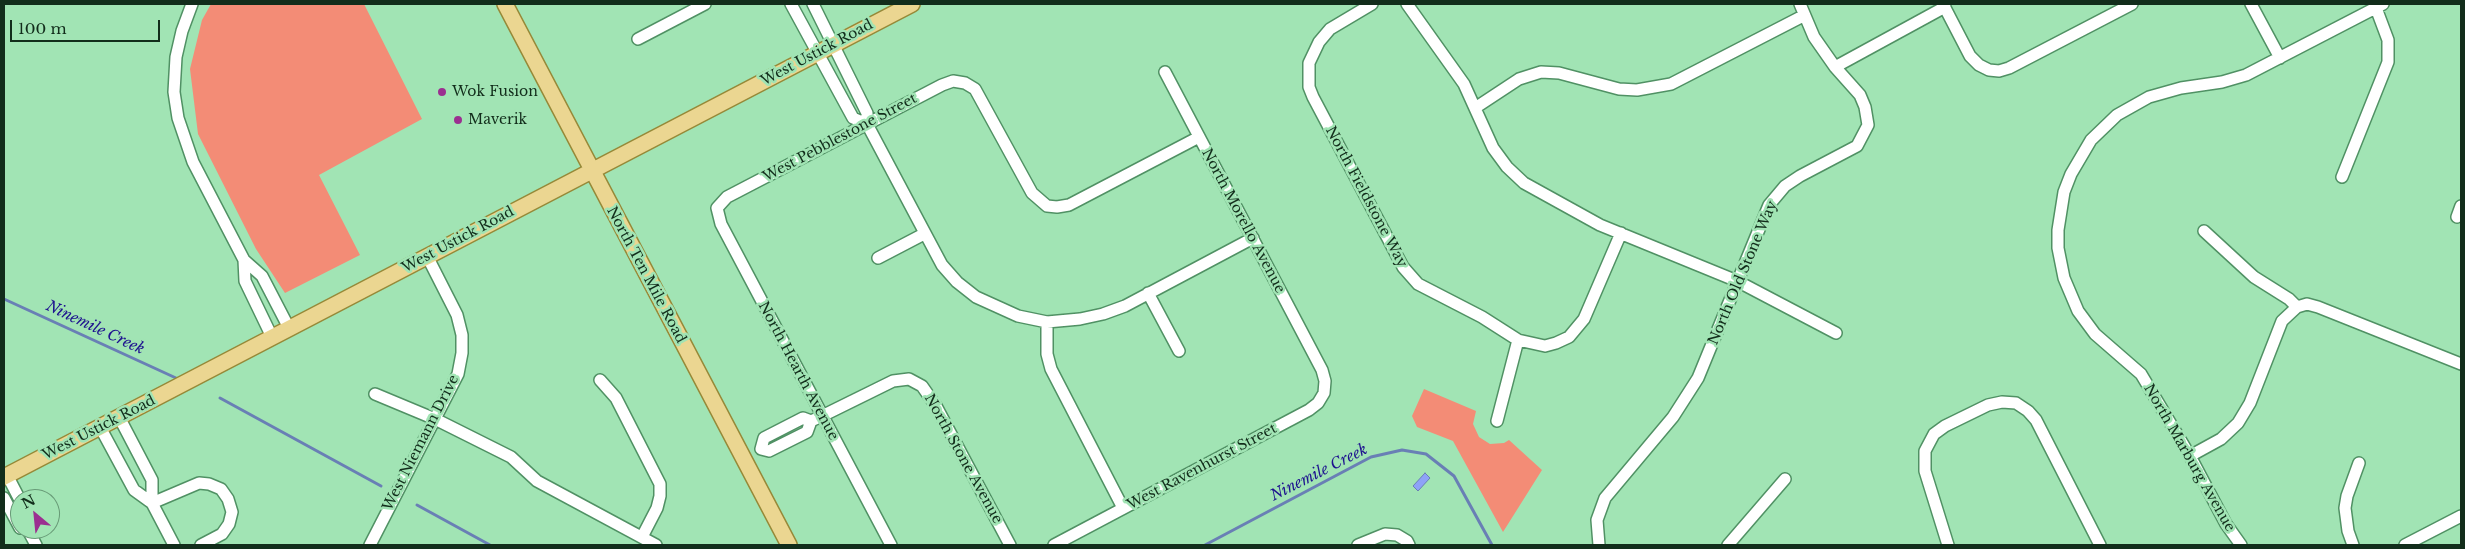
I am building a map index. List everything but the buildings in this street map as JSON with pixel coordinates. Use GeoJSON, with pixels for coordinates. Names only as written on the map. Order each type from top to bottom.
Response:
{"type":"FeatureCollection","features":[{"type":"Feature","properties":{"kind":"main road","name":"North Ten Mile Road"},"geometry":{"type":"LineString","coordinates":[[505,4],[789,545]]}},
{"type":"Feature","properties":{"kind":"main road","name":"West Ustick Road"},"geometry":{"type":"LineString","coordinates":[[5,476],[912,4]]}},
{"type":"Feature","properties":{"kind":"street"},"geometry":{"type":"LineString","coordinates":[[192,4],[182,30],[176,57],[176,103],[178,118],[193,162],[244,260],[262,276],[289,328]]}},
{"type":"Feature","properties":{"kind":"street"},"geometry":{"type":"LineString","coordinates":[[638,39],[704,4]]}},
{"type":"Feature","properties":{"kind":"street"},"geometry":{"type":"LineString","coordinates":[[790,4],[853,118],[867,124]]}},
{"type":"Feature","properties":{"kind":"street"},"geometry":{"type":"LineString","coordinates":[[813,4],[867,113],[867,124],[924,234],[942,265],[966,290],[986,303],[1007,312],[1047,322],[1080,319],[1103,314],[1148,293],[1253,238]]}},
{"type":"Feature","properties":{"kind":"street","name":"North Fieldstone Way"},"geometry":{"type":"LineString","coordinates":[[1372,4],[1330,29],[1313,52],[1308,75],[1313,97],[1410,276],[1427,290],[1482,316],[1518,340],[1533,344],[1550,344],[1569,337],[1584,319],[1621,233]]}},
{"type":"Feature","properties":{"kind":"street"},"geometry":{"type":"LineString","coordinates":[[1407,4],[1464,84],[1493,148],[1519,179],[1544,196],[1621,233],[1737,281],[1836,333]]}},
{"type":"Feature","properties":{"kind":"street","name":"North Old Stone Way"},"geometry":{"type":"LineString","coordinates":[[1599,545],[1597,520],[1605,498],[1686,398],[1708,358],[1737,281],[1769,205],[1776,195],[1800,176],[1857,146],[1864,136],[1868,125],[1866,107],[1860,94],[1835,67],[1814,38],[1803,16],[1800,4]]}},
{"type":"Feature","properties":{"kind":"street"},"geometry":{"type":"LineString","coordinates":[[1835,67],[1944,6],[1970,56],[1979,65],[1989,70],[2009,68],[2132,4]]}},
{"type":"Feature","properties":{"kind":"street"},"geometry":{"type":"LineString","coordinates":[[2251,4],[2280,58]]}},
{"type":"Feature","properties":{"kind":"street"},"geometry":{"type":"LineString","coordinates":[[2342,177],[2388,62],[2388,40],[2380,6]]}},
{"type":"Feature","properties":{"kind":"street","name":"North Marburg Avenue"},"geometry":{"type":"LineString","coordinates":[[2241,545],[2226,524],[2190,456],[2141,374],[2095,334],[2078,311],[2064,278],[2058,248],[2058,230],[2064,192],[2071,174],[2091,140],[2117,116],[2149,97],[2181,88],[2222,82],[2246,75],[2380,6]]}},
{"type":"Feature","properties":{"kind":"street"},"geometry":{"type":"LineString","coordinates":[[1475,108],[1519,79],[1540,72],[1559,73],[1620,89],[1653,89],[1671,84],[1687,78],[1803,16]]}},
{"type":"Feature","properties":{"kind":"street","name":"North Morello Avenue"},"geometry":{"type":"LineString","coordinates":[[1165,72],[1322,370]]}},
{"type":"Feature","properties":{"kind":"street","name":"West Pebblestone Street"},"geometry":{"type":"LineString","coordinates":[[727,197],[953,81],[965,83],[975,89],[1032,192],[1047,206],[1069,205],[1199,137]]}},
{"type":"Feature","properties":{"kind":"street","name":"North Hearth Avenue"},"geometry":{"type":"LineString","coordinates":[[727,197],[717,208],[720,224],[890,545]]}},
{"type":"Feature","properties":{"kind":"street"},"geometry":{"type":"LineString","coordinates":[[2457,217],[2461,206]]}},
{"type":"Feature","properties":{"kind":"street"},"geometry":{"type":"LineString","coordinates":[[2204,231],[2254,277],[2289,299],[2296,307]]}},
{"type":"Feature","properties":{"kind":"street"},"geometry":{"type":"LineString","coordinates":[[878,258],[924,234]]}},
{"type":"Feature","properties":{"kind":"street","name":"West Niemann Drive"},"geometry":{"type":"LineString","coordinates":[[370,545],[458,374],[462,354],[462,335],[457,315],[427,256]]}},
{"type":"Feature","properties":{"kind":"street"},"geometry":{"type":"LineString","coordinates":[[244,260],[245,282],[272,336]]}},
{"type":"Feature","properties":{"kind":"street"},"geometry":{"type":"LineString","coordinates":[[1148,293],[1179,351]]}},
{"type":"Feature","properties":{"kind":"street"},"geometry":{"type":"LineString","coordinates":[[2190,456],[2220,439],[2238,423],[2250,403],[2282,321],[2296,307],[2307,304],[2318,307],[2461,364]]}},
{"type":"Feature","properties":{"kind":"street"},"geometry":{"type":"LineString","coordinates":[[1047,322],[1047,354],[1051,369],[1123,508]]}},
{"type":"Feature","properties":{"kind":"street"},"geometry":{"type":"LineString","coordinates":[[1497,421],[1518,340]]}},
{"type":"Feature","properties":{"kind":"street","name":"West Ravenhurst Street"},"geometry":{"type":"LineString","coordinates":[[1054,545],[1309,410],[1318,403],[1324,393],[1325,381],[1322,370]]}},
{"type":"Feature","properties":{"kind":"street","name":"North Stone Avenue"},"geometry":{"type":"LineString","coordinates":[[822,416],[893,381],[909,379],[922,386],[936,406],[1010,545]]}},
{"type":"Feature","properties":{"kind":"street"},"geometry":{"type":"LineString","coordinates":[[600,380],[616,398],[660,484],[657,508],[642,537]]}},
{"type":"Feature","properties":{"kind":"street"},"geometry":{"type":"LineString","coordinates":[[375,394],[435,419],[512,457],[537,481],[656,545]]}},
{"type":"Feature","properties":{"kind":"street"},"geometry":{"type":"LineString","coordinates":[[1948,545],[1925,471],[1925,451],[1934,434],[1945,426],[1988,405],[2002,402],[2016,403],[2028,411],[2036,420],[2100,545]]}},
{"type":"Feature","properties":{"kind":"street"},"geometry":{"type":"LineString","coordinates":[[744,459],[760,449],[769,451],[807,432],[811,421],[822,416]]}},
{"type":"Feature","properties":{"kind":"street"},"geometry":{"type":"LineString","coordinates":[[119,417],[152,480],[152,503]]}},
{"type":"Feature","properties":{"kind":"street"},"geometry":{"type":"LineString","coordinates":[[100,427],[134,490],[152,503],[174,545]]}},
{"type":"Feature","properties":{"kind":"street"},"geometry":{"type":"LineString","coordinates":[[2353,545],[2348,531],[2345,508],[2349,490],[2359,463]]}},
{"type":"Feature","properties":{"kind":"street"},"geometry":{"type":"LineString","coordinates":[[5,476],[13,489]]}},
{"type":"Feature","properties":{"kind":"street"},"geometry":{"type":"LineString","coordinates":[[1728,545],[1785,479]]}},
{"type":"Feature","properties":{"kind":"street"},"geometry":{"type":"LineString","coordinates":[[152,503],[187,486],[198,483],[209,484],[221,489],[228,499],[232,512],[230,524],[222,534],[201,545]]}},
{"type":"Feature","properties":{"kind":"street"},"geometry":{"type":"LineString","coordinates":[[2405,545],[2461,516]]}},
{"type":"Feature","properties":{"kind":"street"},"geometry":{"type":"LineString","coordinates":[[1358,545],[1385,534],[1397,535],[1410,545]]}},
{"type":"Feature","properties":{"kind":"shaded area"},"geometry":{"type":"Polygon","coordinates":[[[211,4],[364,4],[422,119],[319,175],[360,255],[285,293],[256,249],[198,134],[190,69],[202,20],[211,4]]]}},
{"type":"Feature","properties":{"kind":"shaded area"},"geometry":{"type":"Polygon","coordinates":[[[1424,389],[1476,411],[1473,424],[1479,437],[1490,444],[1504,443],[1509,440],[1542,470],[1503,532],[1453,441],[1417,427],[1412,416],[1424,389]]]}},
{"type":"Feature","properties":{"kind":"water"},"geometry":{"type":"Polygon","coordinates":[[[1425,473],[1430,478],[1418,491],[1413,486],[1425,473]]]}},
{"type":"Feature","properties":{"kind":"waterway","name":"Ninemile Creek"},"geometry":{"type":"LineString","coordinates":[[4,299],[176,378]]}},
{"type":"Feature","properties":{"kind":"waterway","name":"Ninemile Creek"},"geometry":{"type":"LineString","coordinates":[[220,398],[381,486]]}},
{"type":"Feature","properties":{"kind":"waterway","name":"Ninemile Creek"},"geometry":{"type":"LineString","coordinates":[[1205,545],[1371,457],[1402,450],[1426,454],[1454,476],[1492,545]]}},
{"type":"Feature","properties":{"kind":"waterway","name":"Ninemile Creek"},"geometry":{"type":"LineString","coordinates":[[417,505],[490,545]]}},
{"type":"Feature","properties":{"kind":"place","name":"Wok Fusion"},"geometry":{"type":"Point","coordinates":[442,92]}},
{"type":"Feature","properties":{"kind":"place","name":"Maverik"},"geometry":{"type":"Point","coordinates":[458,120]}}]}
